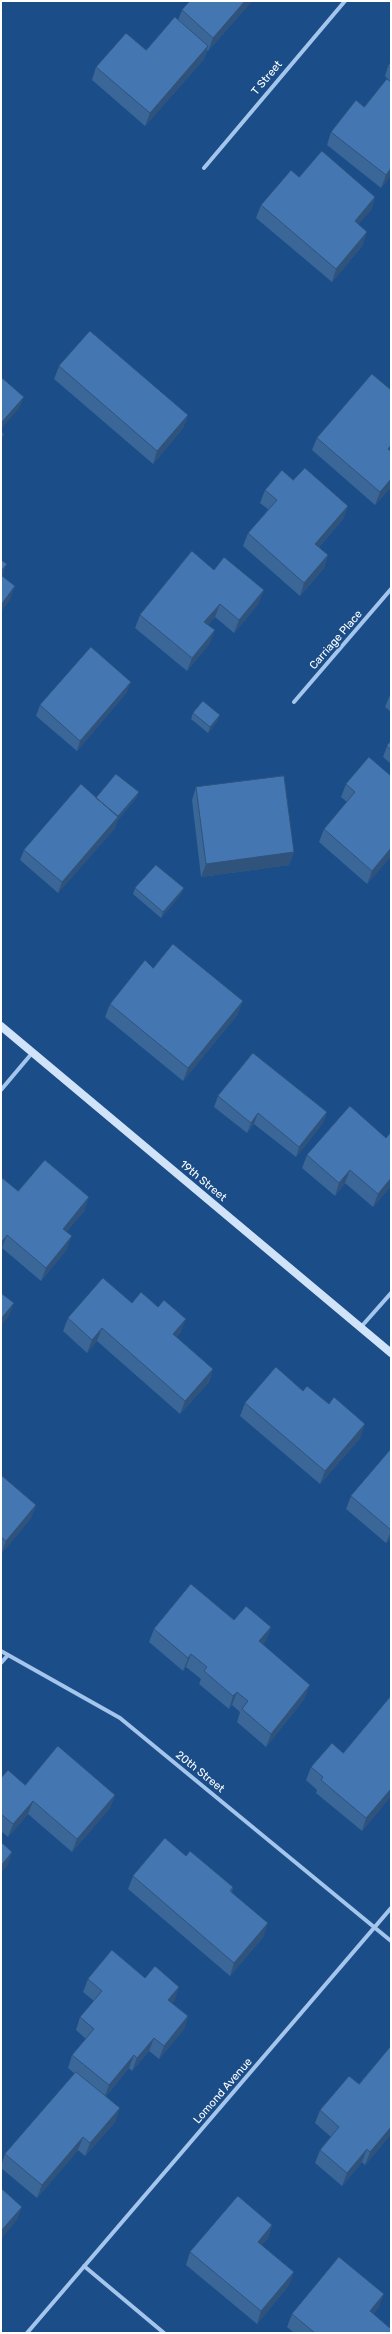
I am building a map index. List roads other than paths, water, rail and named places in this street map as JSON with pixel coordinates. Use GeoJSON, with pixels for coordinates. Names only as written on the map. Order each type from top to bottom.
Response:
{"type":"FeatureCollection","features":[{"type":"Feature","properties":{"kind":"street","name":"T Street"},"geometry":{"type":"LineString","coordinates":[[204,168],[345,1]]}},
{"type":"Feature","properties":{"kind":"street","name":"Carriage Place"},"geometry":{"type":"LineString","coordinates":[[294,702],[391,589]]}},
{"type":"Feature","properties":{"kind":"street","name":"19th Street"},"geometry":{"type":"LineString","coordinates":[[1,1026],[391,1353]]}},
{"type":"Feature","properties":{"kind":"street"},"geometry":{"type":"LineString","coordinates":[[1,1090],[33,1052]]}},
{"type":"Feature","properties":{"kind":"street"},"geometry":{"type":"LineString","coordinates":[[361,1328],[391,1293]]}},
{"type":"Feature","properties":{"kind":"street","name":"20th Street"},"geometry":{"type":"LineString","coordinates":[[1,1651],[120,1718],[375,1927]]}},
{"type":"Feature","properties":{"kind":"street"},"geometry":{"type":"LineString","coordinates":[[1,1663],[8,1655]]}},
{"type":"Feature","properties":{"kind":"street","name":"Lomond Avenue"},"geometry":{"type":"LineString","coordinates":[[27,2333],[391,1908]]}},
{"type":"Feature","properties":{"kind":"street"},"geometry":{"type":"LineString","coordinates":[[375,1927],[391,1941]]}},
{"type":"Feature","properties":{"kind":"street"},"geometry":{"type":"LineString","coordinates":[[84,2266],[164,2333]]}}]}
